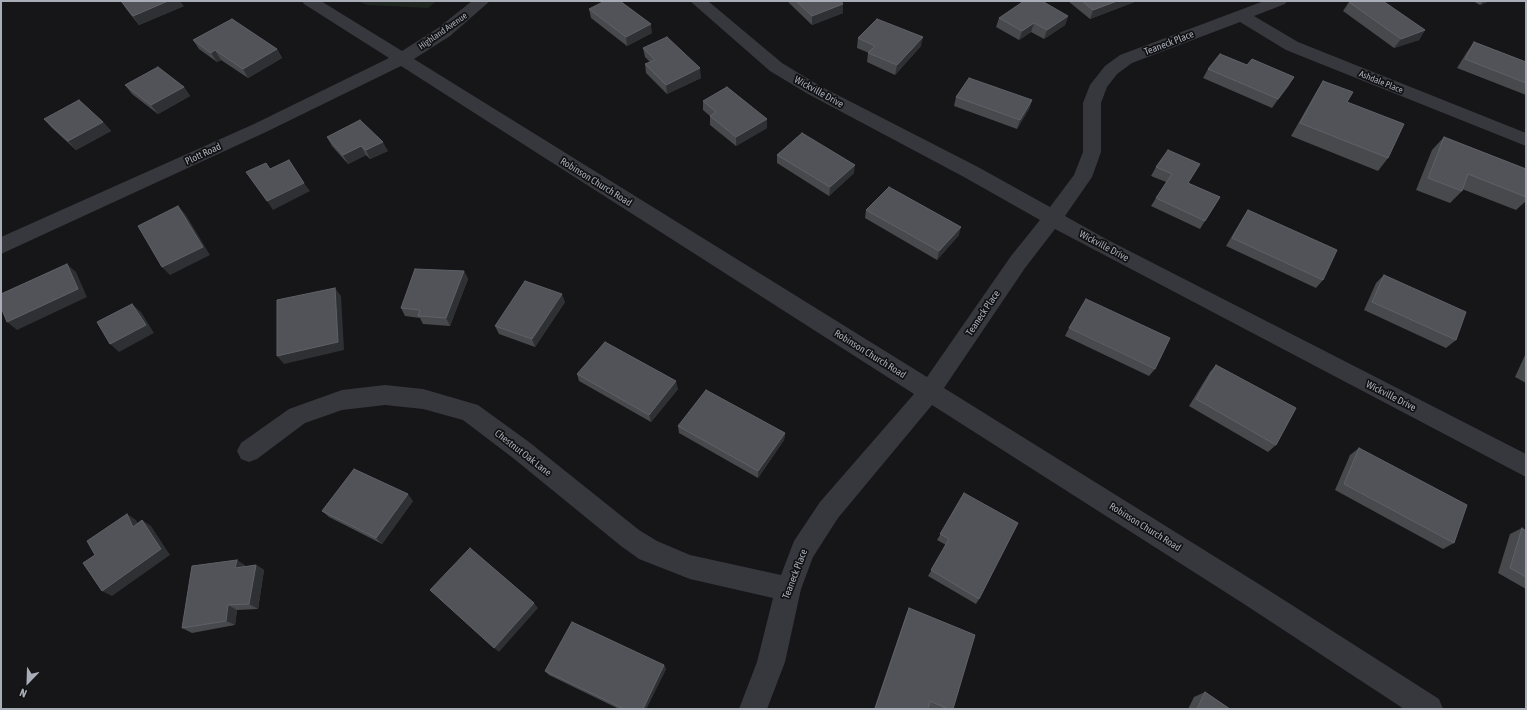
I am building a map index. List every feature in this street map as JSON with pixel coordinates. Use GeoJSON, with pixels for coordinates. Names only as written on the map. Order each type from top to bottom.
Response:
{"type":"FeatureCollection","features":[{"type":"Feature","properties":{"kind":"street","name":"Robinson Church Road"},"geometry":{"type":"LineString","coordinates":[[310,1],[930,391],[1429,709]]}},
{"type":"Feature","properties":{"kind":"street","name":"Highland Avenue"},"geometry":{"type":"LineString","coordinates":[[402,59],[444,32],[482,1]]}},
{"type":"Feature","properties":{"kind":"street","name":"Wickville Drive"},"geometry":{"type":"LineString","coordinates":[[698,1],[776,67],[814,90],[971,172],[1106,248],[1526,466]]}},
{"type":"Feature","properties":{"kind":"street","name":"Teaneck Place"},"geometry":{"type":"LineString","coordinates":[[753,709],[771,662],[788,589],[803,550],[829,510],[930,391],[1018,262],[1083,177],[1092,152],[1092,103],[1099,85],[1111,70],[1126,59],[1279,1]]}},
{"type":"Feature","properties":{"kind":"street","name":"Ashdale Place"},"geometry":{"type":"LineString","coordinates":[[1240,15],[1292,46],[1526,140]]}},
{"type":"Feature","properties":{"kind":"street","name":"Plott Road"},"geometry":{"type":"LineString","coordinates":[[1,246],[260,128],[402,59]]}},
{"type":"Feature","properties":{"kind":"street","name":"Chestnut Oak Lane"},"geometry":{"type":"LineString","coordinates":[[249,451],[297,416],[342,400],[385,396],[423,399],[470,412],[521,450],[630,538],[648,550],[690,567],[788,589]]}},
{"type":"Feature","properties":{"kind":"shaded area"},"geometry":{"type":"Polygon","coordinates":[[[357,1],[437,1],[428,8],[368,5],[357,1]]]}},
{"type":"Feature","properties":{"kind":"building"},"geometry":{"type":"Polygon","coordinates":[[[121,1],[168,1],[133,16],[121,1]]]}},
{"type":"Feature","properties":{"kind":"building"},"geometry":{"type":"Polygon","coordinates":[[[605,1],[620,1],[651,24],[626,37],[589,9],[605,1]]]}},
{"type":"Feature","properties":{"kind":"building"},"geometry":{"type":"Polygon","coordinates":[[[796,1],[841,1],[843,4],[812,16],[796,1]]]}},
{"type":"Feature","properties":{"kind":"building"},"geometry":{"type":"Polygon","coordinates":[[[1024,1],[1042,1],[1068,16],[1047,30],[1034,23],[1022,31],[999,18],[1024,1]]]}},
{"type":"Feature","properties":{"kind":"building"},"geometry":{"type":"Polygon","coordinates":[[[1082,1],[1117,1],[1093,10],[1082,1]]]}},
{"type":"Feature","properties":{"kind":"building"},"geometry":{"type":"Polygon","coordinates":[[[1383,1],[1425,30],[1401,39],[1349,2],[1383,1]]]}},
{"type":"Feature","properties":{"kind":"building"},"geometry":{"type":"Polygon","coordinates":[[[232,19],[277,49],[243,69],[215,50],[211,53],[193,40],[232,19]]]}},
{"type":"Feature","properties":{"kind":"building"},"geometry":{"type":"Polygon","coordinates":[[[877,19],[923,37],[897,65],[868,53],[875,46],[858,38],[877,19]]]}},
{"type":"Feature","properties":{"kind":"building"},"geometry":{"type":"Polygon","coordinates":[[[667,37],[700,68],[666,85],[645,64],[655,60],[643,48],[667,37]]]}},
{"type":"Feature","properties":{"kind":"building"},"geometry":{"type":"Polygon","coordinates":[[[1474,42],[1526,62],[1526,83],[1465,59],[1474,42]]]}},
{"type":"Feature","properties":{"kind":"building"},"geometry":{"type":"Polygon","coordinates":[[[1220,54],[1247,65],[1252,59],[1294,77],[1278,99],[1208,69],[1220,54]]]}},
{"type":"Feature","properties":{"kind":"building"},"geometry":{"type":"Polygon","coordinates":[[[158,67],[184,87],[151,105],[125,85],[158,67]]]}},
{"type":"Feature","properties":{"kind":"building"},"geometry":{"type":"Polygon","coordinates":[[[969,78],[1032,100],[1020,120],[956,97],[969,78]]]}},
{"type":"Feature","properties":{"kind":"building"},"geometry":{"type":"Polygon","coordinates":[[[1323,81],[1353,92],[1347,102],[1404,124],[1388,158],[1300,123],[1323,81]]]}},
{"type":"Feature","properties":{"kind":"building"},"geometry":{"type":"Polygon","coordinates":[[[727,87],[767,119],[736,137],[710,116],[716,112],[703,101],[727,87]]]}},
{"type":"Feature","properties":{"kind":"building"},"geometry":{"type":"Polygon","coordinates":[[[79,100],[103,122],[68,141],[44,119],[79,100]]]}},
{"type":"Feature","properties":{"kind":"building"},"geometry":{"type":"Polygon","coordinates":[[[360,120],[383,142],[366,150],[361,146],[343,155],[327,137],[360,120]]]}},
{"type":"Feature","properties":{"kind":"building"},"geometry":{"type":"Polygon","coordinates":[[[802,133],[855,165],[830,187],[777,155],[802,133]]]}},
{"type":"Feature","properties":{"kind":"building"},"geometry":{"type":"Polygon","coordinates":[[[1444,137],[1526,169],[1526,197],[1468,174],[1462,191],[1428,178],[1444,137]]]}},
{"type":"Feature","properties":{"kind":"building"},"geometry":{"type":"Polygon","coordinates":[[[1168,150],[1200,164],[1188,183],[1220,197],[1205,221],[1156,198],[1172,174],[1156,167],[1168,150]]]}},
{"type":"Feature","properties":{"kind":"building"},"geometry":{"type":"Polygon","coordinates":[[[289,160],[304,183],[267,201],[246,172],[266,163],[270,169],[289,160]]]}},
{"type":"Feature","properties":{"kind":"building"},"geometry":{"type":"Polygon","coordinates":[[[889,187],[961,227],[939,251],[866,210],[889,187]]]}},
{"type":"Feature","properties":{"kind":"building"},"geometry":{"type":"Polygon","coordinates":[[[178,206],[203,247],[162,267],[138,226],[178,206]]]}},
{"type":"Feature","properties":{"kind":"building"},"geometry":{"type":"Polygon","coordinates":[[[1248,210],[1337,250],[1323,280],[1232,238],[1248,210]]]}},
{"type":"Feature","properties":{"kind":"building"},"geometry":{"type":"Polygon","coordinates":[[[67,264],[78,289],[7,322],[1,307],[1,294],[67,264]]]}},
{"type":"Feature","properties":{"kind":"building"},"geometry":{"type":"Polygon","coordinates":[[[415,269],[464,271],[446,318],[418,316],[420,310],[401,308],[415,269]]]}},
{"type":"Feature","properties":{"kind":"building"},"geometry":{"type":"Polygon","coordinates":[[[1384,275],[1466,312],[1456,340],[1372,302],[1384,275]]]}},
{"type":"Feature","properties":{"kind":"building"},"geometry":{"type":"Polygon","coordinates":[[[525,281],[562,294],[532,339],[495,326],[525,281]]]}},
{"type":"Feature","properties":{"kind":"building"},"geometry":{"type":"Polygon","coordinates":[[[335,288],[338,342],[277,356],[277,300],[335,288]]]}},
{"type":"Feature","properties":{"kind":"building"},"geometry":{"type":"Polygon","coordinates":[[[1086,299],[1170,338],[1155,369],[1069,328],[1086,299]]]}},
{"type":"Feature","properties":{"kind":"building"},"geometry":{"type":"Polygon","coordinates":[[[132,304],[146,325],[110,344],[97,322],[132,304]]]}},
{"type":"Feature","properties":{"kind":"building"},"geometry":{"type":"Polygon","coordinates":[[[605,342],[676,381],[649,415],[577,374],[605,342]]]}},
{"type":"Feature","properties":{"kind":"building"},"geometry":{"type":"Polygon","coordinates":[[[1216,365],[1296,408],[1276,445],[1196,399],[1216,365]]]}},
{"type":"Feature","properties":{"kind":"building"},"geometry":{"type":"Polygon","coordinates":[[[706,390],[785,433],[758,471],[678,426],[706,390]]]}},
{"type":"Feature","properties":{"kind":"building"},"geometry":{"type":"Polygon","coordinates":[[[1359,448],[1467,505],[1454,543],[1344,484],[1359,448]]]}},
{"type":"Feature","properties":{"kind":"building"},"geometry":{"type":"Polygon","coordinates":[[[354,469],[408,494],[376,538],[322,511],[354,469]]]}},
{"type":"Feature","properties":{"kind":"building"},"geometry":{"type":"Polygon","coordinates":[[[964,493],[1018,523],[979,599],[931,570],[949,539],[940,534],[964,493]]]}},
{"type":"Feature","properties":{"kind":"building"},"geometry":{"type":"Polygon","coordinates":[[[127,514],[133,527],[142,520],[161,549],[102,591],[83,563],[95,555],[87,541],[127,514]]]}},
{"type":"Feature","properties":{"kind":"building"},"geometry":{"type":"Polygon","coordinates":[[[1522,528],[1526,531],[1526,577],[1510,568],[1522,528]]]}},
{"type":"Feature","properties":{"kind":"building"},"geometry":{"type":"Polygon","coordinates":[[[470,548],[534,603],[494,648],[430,590],[470,548]]]}},
{"type":"Feature","properties":{"kind":"building"},"geometry":{"type":"Polygon","coordinates":[[[237,560],[235,568],[256,565],[249,604],[228,605],[226,621],[182,628],[192,566],[237,560]]]}},
{"type":"Feature","properties":{"kind":"building"},"geometry":{"type":"Polygon","coordinates":[[[909,608],[975,635],[953,709],[948,709],[930,701],[928,709],[875,709],[909,608]]]}},
{"type":"Feature","properties":{"kind":"building"},"geometry":{"type":"Polygon","coordinates":[[[572,622],[664,665],[643,709],[624,709],[545,671],[572,622]]]}},
{"type":"Feature","properties":{"kind":"building"},"geometry":{"type":"Polygon","coordinates":[[[1205,692],[1230,709],[1197,709],[1205,692]]]}}]}
